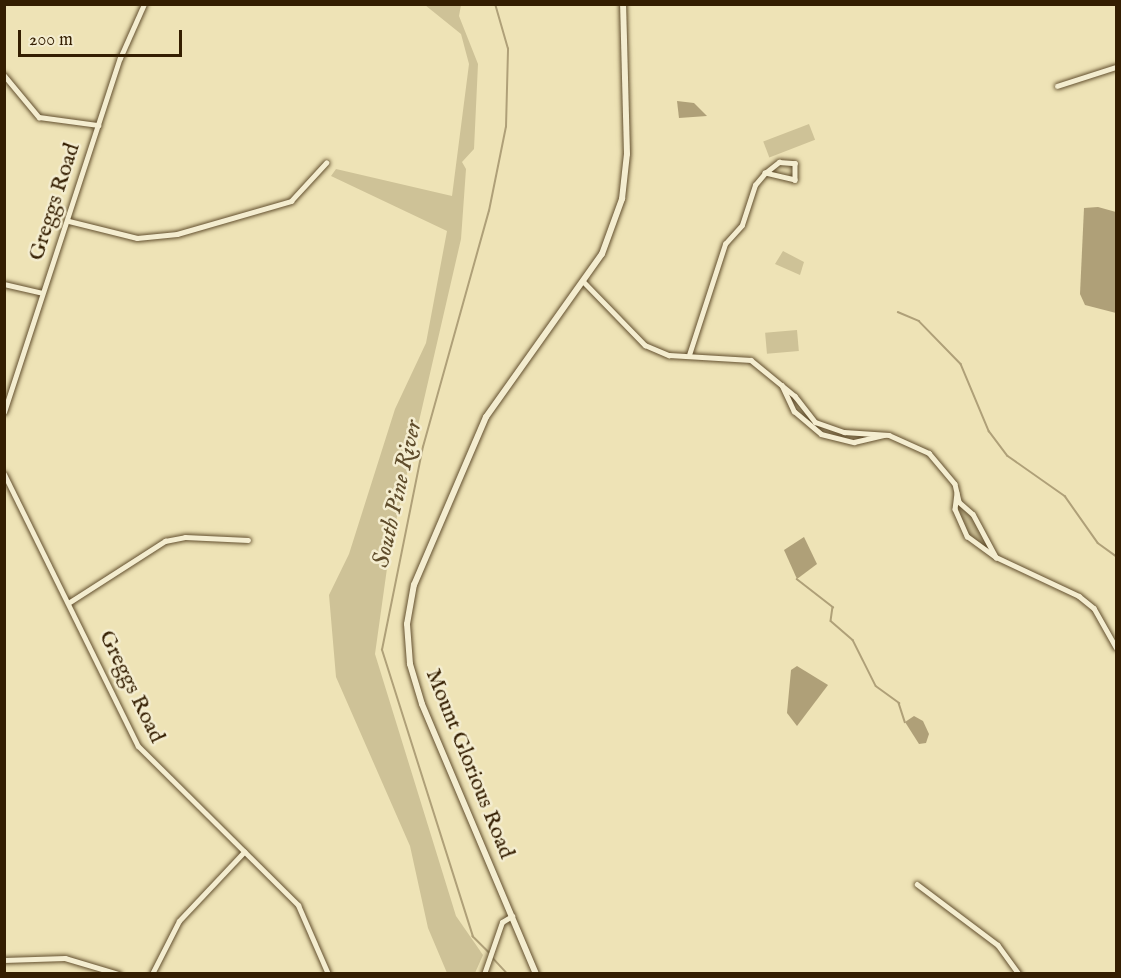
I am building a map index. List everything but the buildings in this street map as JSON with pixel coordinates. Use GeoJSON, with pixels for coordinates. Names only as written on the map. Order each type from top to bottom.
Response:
{"type":"FeatureCollection","features":[{"type":"Feature","properties":{"kind":"main road","name":"Mount Glorious Road"},"geometry":{"type":"LineString","coordinates":[[536,974],[422,704],[410,664],[407,624],[414,585],[486,417],[602,254],[622,199],[627,82],[623,4]]}},
{"type":"Feature","properties":{"kind":"street","name":"Greggs Road"},"geometry":{"type":"LineString","coordinates":[[4,412],[42,293],[69,220],[98,125],[144,4]]}},
{"type":"Feature","properties":{"kind":"street"},"geometry":{"type":"LineString","coordinates":[[1057,86],[1116,67]]}},
{"type":"Feature","properties":{"kind":"street"},"geometry":{"type":"LineString","coordinates":[[4,75],[39,117],[98,125]]}},
{"type":"Feature","properties":{"kind":"street"},"geometry":{"type":"LineString","coordinates":[[689,355],[725,244],[742,225],[754,185],[765,173],[779,162],[795,163],[795,180],[765,173]]}},
{"type":"Feature","properties":{"kind":"street"},"geometry":{"type":"LineString","coordinates":[[69,220],[137,238],[177,234],[291,201],[326,163]]}},
{"type":"Feature","properties":{"kind":"street"},"geometry":{"type":"LineString","coordinates":[[584,282],[645,345],[689,355],[751,360],[782,385],[815,422],[836,430],[889,435],[929,453],[945,469],[996,557]]}},
{"type":"Feature","properties":{"kind":"street"},"geometry":{"type":"LineString","coordinates":[[4,284],[42,293]]}},
{"type":"Feature","properties":{"kind":"street"},"geometry":{"type":"LineString","coordinates":[[782,385],[805,423],[833,438],[854,442],[889,435]]}},
{"type":"Feature","properties":{"kind":"street"},"geometry":{"type":"LineString","coordinates":[[833,438],[836,430]]}},
{"type":"Feature","properties":{"kind":"street","name":"Greggs Road"},"geometry":{"type":"LineString","coordinates":[[4,474],[7,489],[70,602],[138,746],[298,905],[328,974]]}},
{"type":"Feature","properties":{"kind":"street"},"geometry":{"type":"LineString","coordinates":[[957,493],[955,509],[967,536],[996,557],[1079,596],[1094,608],[1116,648]]}},
{"type":"Feature","properties":{"kind":"street"},"geometry":{"type":"LineString","coordinates":[[70,602],[165,541],[185,537],[248,540]]}},
{"type":"Feature","properties":{"kind":"street"},"geometry":{"type":"LineString","coordinates":[[152,974],[179,921],[244,852]]}},
{"type":"Feature","properties":{"kind":"street"},"geometry":{"type":"LineString","coordinates":[[917,884],[998,945],[1020,974]]}},
{"type":"Feature","properties":{"kind":"street"},"geometry":{"type":"LineString","coordinates":[[484,974],[502,922],[512,916]]}},
{"type":"Feature","properties":{"kind":"street"},"geometry":{"type":"LineString","coordinates":[[4,960],[65,958],[119,974]]}},
{"type":"Feature","properties":{"kind":"shaded area"},"geometry":{"type":"Polygon","coordinates":[[[425,5],[461,5],[459,16],[478,64],[474,149],[462,162],[466,169],[461,239],[390,547],[375,654],[456,916],[483,955],[475,973],[447,973],[428,928],[410,846],[336,677],[329,595],[349,554],[395,409],[426,343],[447,231],[331,176],[336,169],[452,196],[469,64],[461,34],[425,5]]]}},
{"type":"Feature","properties":{"kind":"shaded area"},"geometry":{"type":"Polygon","coordinates":[[[677,101],[694,103],[707,116],[679,118],[677,101]]]}},
{"type":"Feature","properties":{"kind":"shaded area"},"geometry":{"type":"Polygon","coordinates":[[[809,124],[815,140],[769,157],[763,142],[809,124]]]}},
{"type":"Feature","properties":{"kind":"shaded area"},"geometry":{"type":"Polygon","coordinates":[[[1098,207],[1116,212],[1116,313],[1085,305],[1080,294],[1084,208],[1098,207]]]}},
{"type":"Feature","properties":{"kind":"shaded area"},"geometry":{"type":"Polygon","coordinates":[[[783,251],[804,262],[800,275],[775,264],[783,251]]]}},
{"type":"Feature","properties":{"kind":"shaded area"},"geometry":{"type":"Polygon","coordinates":[[[797,330],[799,351],[767,354],[765,333],[797,330]]]}},
{"type":"Feature","properties":{"kind":"shaded area"},"geometry":{"type":"Polygon","coordinates":[[[955,497],[973,514],[996,557],[967,536],[955,497]]]}},
{"type":"Feature","properties":{"kind":"shaded area"},"geometry":{"type":"Polygon","coordinates":[[[804,537],[817,564],[797,579],[784,550],[804,537]]]}},
{"type":"Feature","properties":{"kind":"shaded area"},"geometry":{"type":"Polygon","coordinates":[[[797,666],[828,685],[797,726],[787,713],[791,670],[797,666]]]}},
{"type":"Feature","properties":{"kind":"shaded area"},"geometry":{"type":"Polygon","coordinates":[[[914,716],[923,721],[929,734],[926,743],[919,744],[905,722],[914,716]]]}},
{"type":"Feature","properties":{"kind":"waterway","name":"South Pine River"},"geometry":{"type":"LineString","coordinates":[[489,953],[473,937],[382,650],[423,447],[489,211],[506,127],[508,49],[495,4]]}},
{"type":"Feature","properties":{"kind":"waterway"},"geometry":{"type":"LineString","coordinates":[[898,312],[919,321],[961,364],[989,431],[1008,456],[1065,496],[1098,543],[1116,556]]}},
{"type":"Feature","properties":{"kind":"waterway"},"geometry":{"type":"LineString","coordinates":[[797,579],[833,607],[831,621],[853,640],[876,686],[899,703],[905,722]]}},
{"type":"Feature","properties":{"kind":"waterway","name":"South Pine River"},"geometry":{"type":"LineString","coordinates":[[492,957],[508,974]]}}]}
